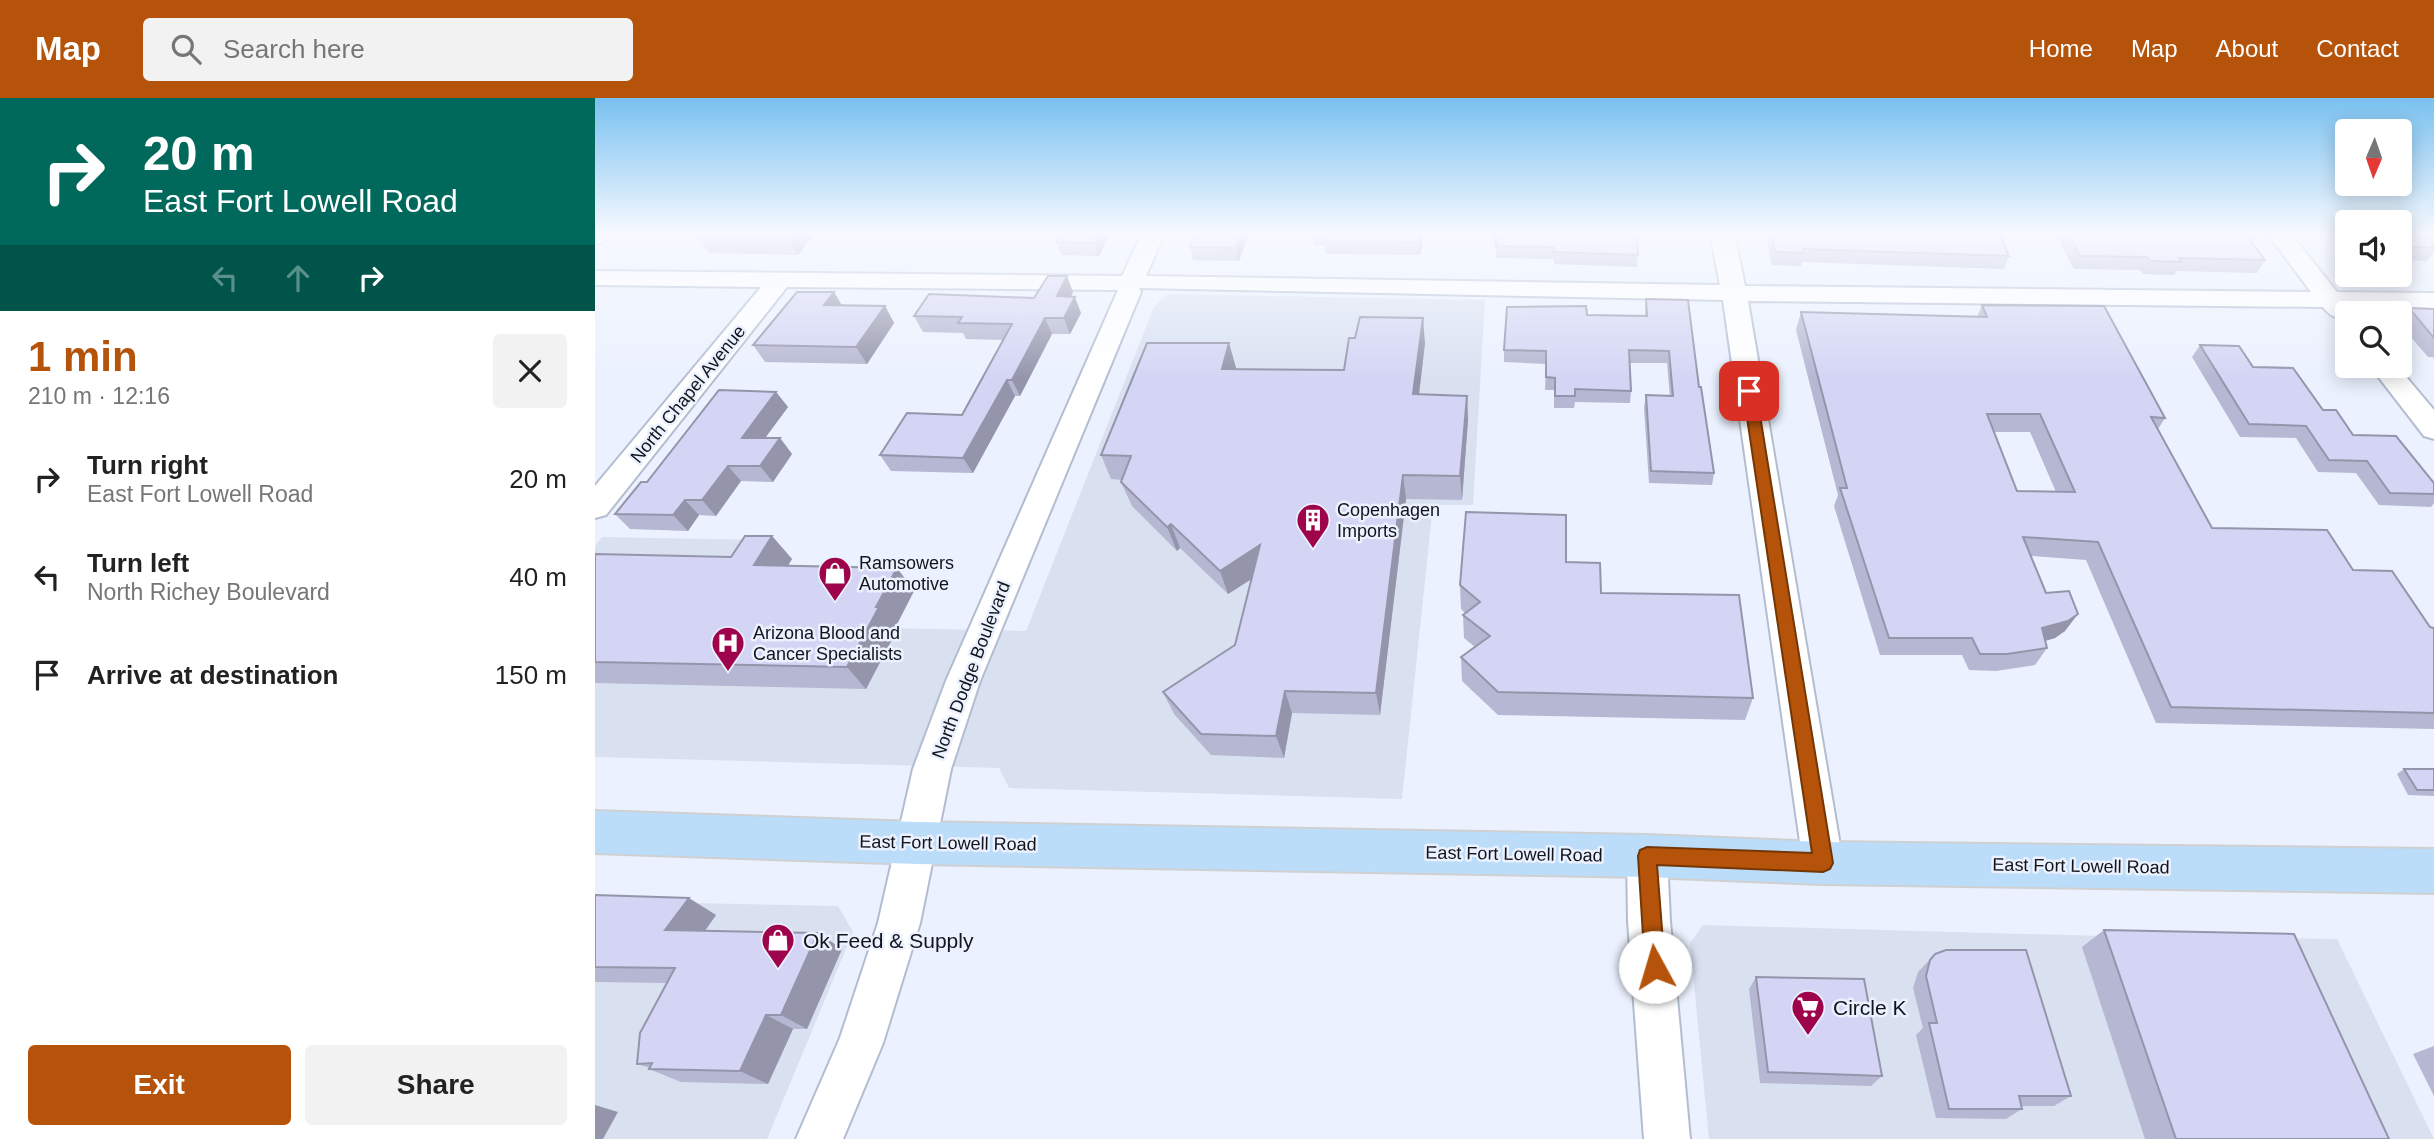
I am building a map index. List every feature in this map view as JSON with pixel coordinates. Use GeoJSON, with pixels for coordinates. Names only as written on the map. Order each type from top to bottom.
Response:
{"type":"FeatureCollection","features":[{"type":"Feature","properties":{"kind":"main road","name":"East Fort Lowell Road"},"geometry":{"type":"LineString","coordinates":[[595,832],[918,842],[1647,856],[1823,863],[2434,870]]}},
{"type":"Feature","properties":{"kind":"street","name":"North Chapel Avenue"},"geometry":{"type":"LineString","coordinates":[[595,508],[779,282]]}},
{"type":"Feature","properties":{"kind":"street"},"geometry":{"type":"LineString","coordinates":[[919,282],[2434,300]]}},
{"type":"Feature","properties":{"kind":"street"},"geometry":{"type":"LineString","coordinates":[[1732,282],[1823,863]]}},
{"type":"Feature","properties":{"kind":"street"},"geometry":{"type":"LineString","coordinates":[[2316,282],[2335,305]]}},
{"type":"Feature","properties":{"kind":"street","name":"North Dodge Boulevard"},"geometry":{"type":"LineString","coordinates":[[820,1139],[861,1043],[903,908],[932,769],[963,681],[1132,284]]}},
{"type":"Feature","properties":{"kind":"street"},"geometry":{"type":"LineString","coordinates":[[2393,378],[2434,429]]}},
{"type":"Feature","properties":{"kind":"street"},"geometry":{"type":"LineString","coordinates":[[1647,856],[1649,921],[1667,1139]]}},
{"type":"Feature","properties":{"kind":"shaded area"},"geometry":{"type":"Polygon","coordinates":[[[1167,294],[1485,300],[1473,505],[1433,505],[1402,799],[1009,788],[999,768],[595,757],[595,546],[602,537],[762,540],[710,624],[1026,631],[1154,307],[1167,294]]]}},
{"type":"Feature","properties":{"kind":"shaded area"},"geometry":{"type":"Polygon","coordinates":[[[595,901],[838,906],[853,932],[767,1139],[595,1139],[595,901]]]}},
{"type":"Feature","properties":{"kind":"shaded area"},"geometry":{"type":"Polygon","coordinates":[[[1703,925],[2174,938],[2255,1139],[1709,1139],[1690,943],[1703,925]]]}},
{"type":"Feature","properties":{"kind":"shaded area"},"geometry":{"type":"Polygon","coordinates":[[[2177,937],[2337,939],[2434,1139],[2258,1139],[2177,937]]]}},
{"type":"Feature","properties":{"kind":"building"},"geometry":{"type":"Polygon","coordinates":[[[1044,282],[1064,282],[1057,296],[1075,297],[1064,318],[1045,318],[1012,380],[1007,380],[963,458],[880,455],[907,413],[962,415],[1012,324],[958,323],[962,317],[914,316],[929,294],[1034,298],[1044,282]]]}},
{"type":"Feature","properties":{"kind":"building"},"geometry":{"type":"Polygon","coordinates":[[[797,292],[834,292],[824,305],[885,306],[856,347],[753,345],[797,292]]]}},
{"type":"Feature","properties":{"kind":"building"},"geometry":{"type":"Polygon","coordinates":[[[1646,299],[1688,300],[1714,473],[1651,471],[1646,395],[1673,396],[1669,351],[1629,350],[1631,391],[1575,389],[1575,396],[1555,396],[1555,378],[1546,377],[1546,351],[1504,350],[1507,307],[1586,306],[1587,315],[1647,316],[1646,299]]]}},
{"type":"Feature","properties":{"kind":"building"},"geometry":{"type":"Polygon","coordinates":[[[1982,305],[2104,306],[2165,418],[2151,417],[2212,528],[2327,530],[2353,570],[2392,571],[2430,627],[2434,628],[2434,713],[2171,707],[2098,542],[2023,537],[2046,593],[2069,591],[2078,614],[2068,621],[2042,628],[2047,648],[2007,654],[1980,654],[1972,638],[1889,638],[1840,488],[1847,488],[1801,312],[1987,317],[1982,305]],[[1987,414],[2017,491],[2075,492],[2040,414],[1987,414]]]}},
{"type":"Feature","properties":{"kind":"building"},"geometry":{"type":"Polygon","coordinates":[[[2412,308],[2434,309],[2434,338],[2412,312],[2412,308]]]}},
{"type":"Feature","properties":{"kind":"building","name":"Copenhagen Imports"},"geometry":{"type":"Polygon","coordinates":[[[1360,317],[1423,318],[1413,394],[1467,396],[1460,476],[1403,475],[1376,693],[1285,691],[1276,736],[1201,734],[1163,692],[1235,645],[1260,545],[1220,571],[1171,524],[1167,527],[1121,482],[1131,456],[1101,455],[1147,343],[1229,343],[1222,369],[1344,370],[1349,338],[1355,338],[1360,317]]]}},
{"type":"Feature","properties":{"kind":"building"},"geometry":{"type":"Polygon","coordinates":[[[2200,345],[2239,346],[2253,367],[2293,368],[2323,410],[2336,410],[2353,435],[2396,436],[2434,483],[2434,494],[2390,493],[2367,461],[2329,460],[2306,426],[2249,424],[2200,345]]]}},
{"type":"Feature","properties":{"kind":"building"},"geometry":{"type":"Polygon","coordinates":[[[719,390],[776,392],[742,438],[780,438],[760,466],[728,466],[702,500],[685,500],[673,515],[615,514],[641,482],[647,482],[719,390]]]}},
{"type":"Feature","properties":{"kind":"building"},"geometry":{"type":"Polygon","coordinates":[[[1466,512],[1566,515],[1566,562],[1600,563],[1601,593],[1739,595],[1753,698],[1498,692],[1461,657],[1490,636],[1463,615],[1480,602],[1460,585],[1466,512]]]}},
{"type":"Feature","properties":{"kind":"building"},"geometry":{"type":"Polygon","coordinates":[[[745,536],[772,536],[754,565],[897,568],[847,667],[595,662],[595,554],[731,557],[745,536]]]}},
{"type":"Feature","properties":{"kind":"building"},"geometry":{"type":"Polygon","coordinates":[[[2404,769],[2434,769],[2434,790],[2417,790],[2404,769]]]}},
{"type":"Feature","properties":{"kind":"building"},"geometry":{"type":"Polygon","coordinates":[[[595,895],[689,898],[665,930],[818,933],[781,1015],[766,1015],[740,1071],[649,1069],[652,1063],[637,1064],[640,1033],[675,968],[595,967],[595,895]]]}},
{"type":"Feature","properties":{"kind":"building"},"geometry":{"type":"Polygon","coordinates":[[[2104,930],[2294,934],[2389,1139],[2176,1139],[2104,930]]]}},
{"type":"Feature","properties":{"kind":"building"},"geometry":{"type":"Polygon","coordinates":[[[1946,950],[2026,950],[2071,1096],[2019,1096],[2022,1109],[1949,1109],[1929,1023],[1937,1023],[1926,976],[1930,960],[1935,954],[1946,950]]]}},
{"type":"Feature","properties":{"kind":"building","name":"Circle K"},"geometry":{"type":"Polygon","coordinates":[[[1756,977],[1864,979],[1882,1076],[1768,1072],[1756,977]]]}},
{"type":"Feature","properties":{"kind":"place","name":"Copenhagen Imports"},"geometry":{"type":"Point","coordinates":[1313,550]}},
{"type":"Feature","properties":{"kind":"place","name":"Ramsowers Automotive"},"geometry":{"type":"Point","coordinates":[835,603]}},
{"type":"Feature","properties":{"kind":"place","name":"Arizona Blood and Cancer Specialists"},"geometry":{"type":"Point","coordinates":[728,673]}},
{"type":"Feature","properties":{"kind":"place","name":"Ok Feed & Supply"},"geometry":{"type":"Point","coordinates":[778,970]}},
{"type":"Feature","properties":{"kind":"place","name":"Circle K"},"geometry":{"type":"Point","coordinates":[1808,1037]}},
{"type":"Feature","properties":{"kind":"route"},"geometry":{"type":"LineString","coordinates":[[1655,967],[1649,921],[1647,856],[1823,863],[1749,391]]}}]}
